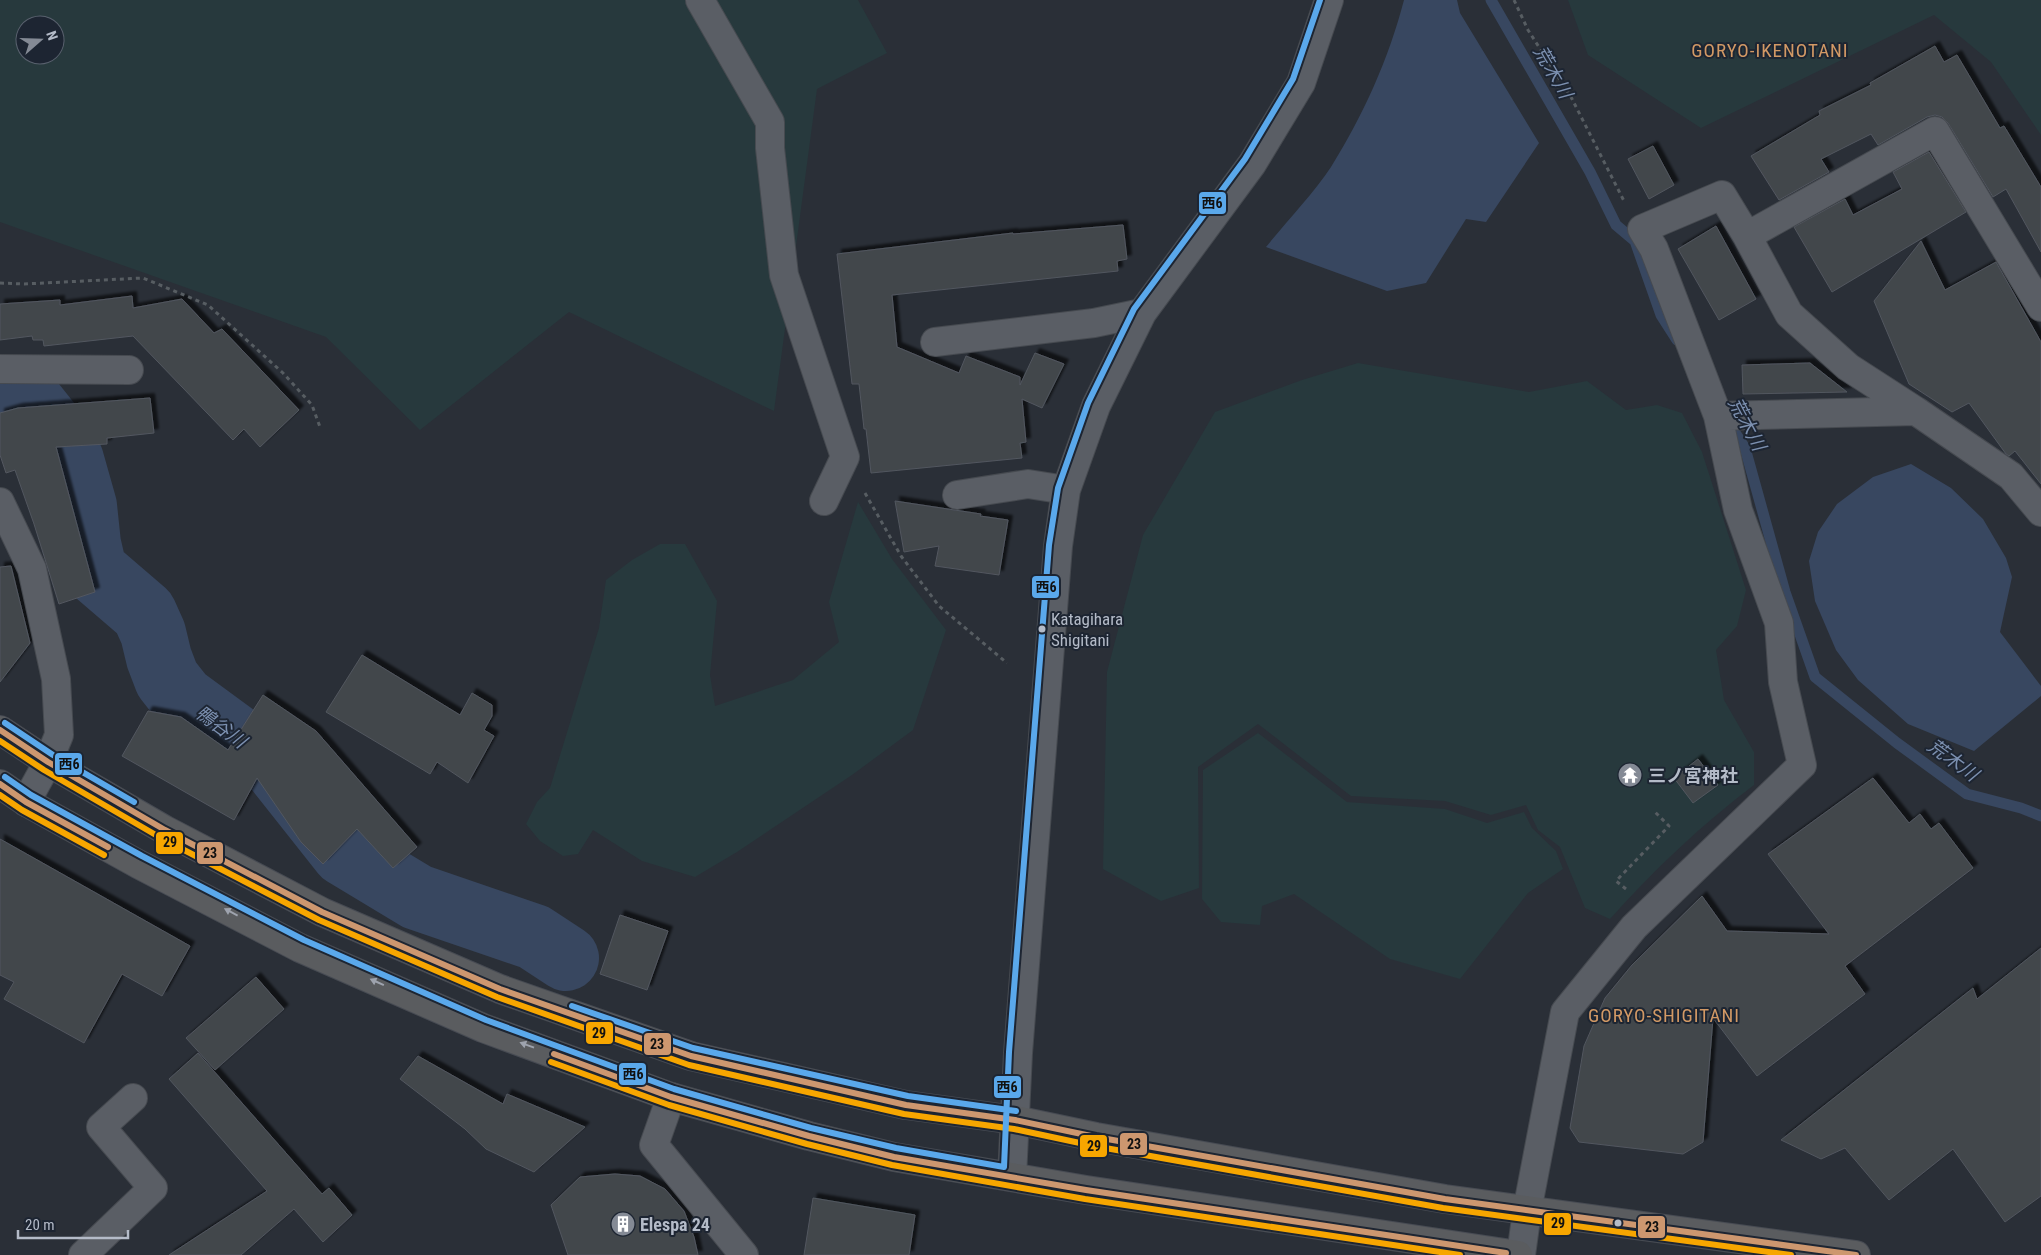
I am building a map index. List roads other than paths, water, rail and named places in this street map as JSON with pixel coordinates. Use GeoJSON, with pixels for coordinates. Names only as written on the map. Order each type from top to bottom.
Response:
{"type":"FeatureCollection","features":[{"type":"Feature","properties":{"kind":"highway"},"geometry":{"type":"LineString","coordinates":[[0,730],[48,762],[165,830],[322,912],[500,989],[691,1056],[906,1104],[1015,1120],[1096,1137],[1389,1189],[1527,1211],[1856,1255]]}},
{"type":"Feature","properties":{"kind":"highway"},"geometry":{"type":"LineString","coordinates":[[0,784],[26,802],[138,864],[300,948],[483,1028],[671,1097],[809,1136],[894,1157],[1086,1190],[1519,1255]]}},
{"type":"Feature","properties":{"kind":"street"},"geometry":{"type":"LineString","coordinates":[[700,0],[770,122],[770,148],[784,275],[845,457],[824,501]]}},
{"type":"Feature","properties":{"kind":"street"},"geometry":{"type":"LineString","coordinates":[[1012,1177],[1018,1053],[1058,546],[1066,490],[1096,406],[1142,313],[1252,164],[1277,124],[1301,83],[1329,0]]}},
{"type":"Feature","properties":{"kind":"street"},"geometry":{"type":"LineString","coordinates":[[1747,236],[1935,131],[2041,307]]}},
{"type":"Feature","properties":{"kind":"street"},"geometry":{"type":"LineString","coordinates":[[1519,1255],[1565,1012],[1634,927],[1802,765],[1784,682],[1779,623],[1738,510],[1718,416],[1654,249],[1642,229],[1722,195],[1747,236],[1789,314],[1848,367],[2011,476],[2041,512]]}},
{"type":"Feature","properties":{"kind":"street"},"geometry":{"type":"LineString","coordinates":[[935,342],[1094,323],[1142,313]]}},
{"type":"Feature","properties":{"kind":"street"},"geometry":{"type":"LineString","coordinates":[[0,369],[129,370]]}},
{"type":"Feature","properties":{"kind":"street"},"geometry":{"type":"LineString","coordinates":[[1718,416],[1916,411]]}},
{"type":"Feature","properties":{"kind":"street"},"geometry":{"type":"LineString","coordinates":[[957,495],[1028,484],[1066,490]]}},
{"type":"Feature","properties":{"kind":"street"},"geometry":{"type":"LineString","coordinates":[[0,502],[32,569],[56,679],[59,735],[48,762],[26,802]]}},
{"type":"Feature","properties":{"kind":"street"},"geometry":{"type":"LineString","coordinates":[[671,1097],[654,1144],[744,1255]]}},
{"type":"Feature","properties":{"kind":"street"},"geometry":{"type":"LineString","coordinates":[[84,1255],[153,1188],[101,1127],[133,1098]]}},
{"type":"Feature","properties":{"kind":"water"},"geometry":{"type":"Polygon","coordinates":[[[1404,0],[1457,0],[1460,13],[1539,143],[1486,222],[1466,219],[1426,283],[1387,291],[1266,247],[1316,187],[1343,148],[1383,65],[1404,0]]]}},
{"type":"Feature","properties":{"kind":"water"},"geometry":{"type":"Polygon","coordinates":[[[1911,464],[1951,488],[1983,519],[2006,558],[2012,577],[2000,632],[2041,686],[2041,696],[1974,751],[1908,724],[1858,680],[1836,650],[1815,601],[1809,561],[1818,532],[1837,504],[1873,477],[1911,464]]]}},
{"type":"Feature","properties":{"kind":"waterway","name":"荒木川"},"geometry":{"type":"LineString","coordinates":[[1491,0],[1590,172],[1616,225],[1635,241],[1661,315],[1677,340]]}},
{"type":"Feature","properties":{"kind":"waterway","name":"鴨谷川"},"geometry":{"type":"LineString","coordinates":[[0,391],[8,392],[32,403],[63,442],[71,460],[84,506],[88,544],[94,570],[144,613],[153,633],[159,658],[167,679],[182,698],[276,767],[344,853],[417,897],[534,937],[566,958]]}},
{"type":"Feature","properties":{"kind":"waterway","name":"荒木川"},"geometry":{"type":"LineString","coordinates":[[1728,422],[1745,448],[1785,592],[1815,677],[1897,743],[1967,794],[2021,808],[2041,816]]}},
{"type":"Feature","properties":{"kind":"place","name":"Katagihara Shigitani"},"geometry":{"type":"Point","coordinates":[1042,629]}},
{"type":"Feature","properties":{"kind":"place","name":"三ノ宮神社"},"geometry":{"type":"Point","coordinates":[1630,775]}},
{"type":"Feature","properties":{"kind":"place","name":"Elespa 24"},"geometry":{"type":"Point","coordinates":[623,1224]}},
{"type":"Feature","properties":{"kind":"district","name":"GORYO-IKENOTANI"},"geometry":{"type":"Point","coordinates":[1770,50]}},
{"type":"Feature","properties":{"kind":"district","name":"GORYO-SHIGITANI"},"geometry":{"type":"Point","coordinates":[1664,1015]}}]}
